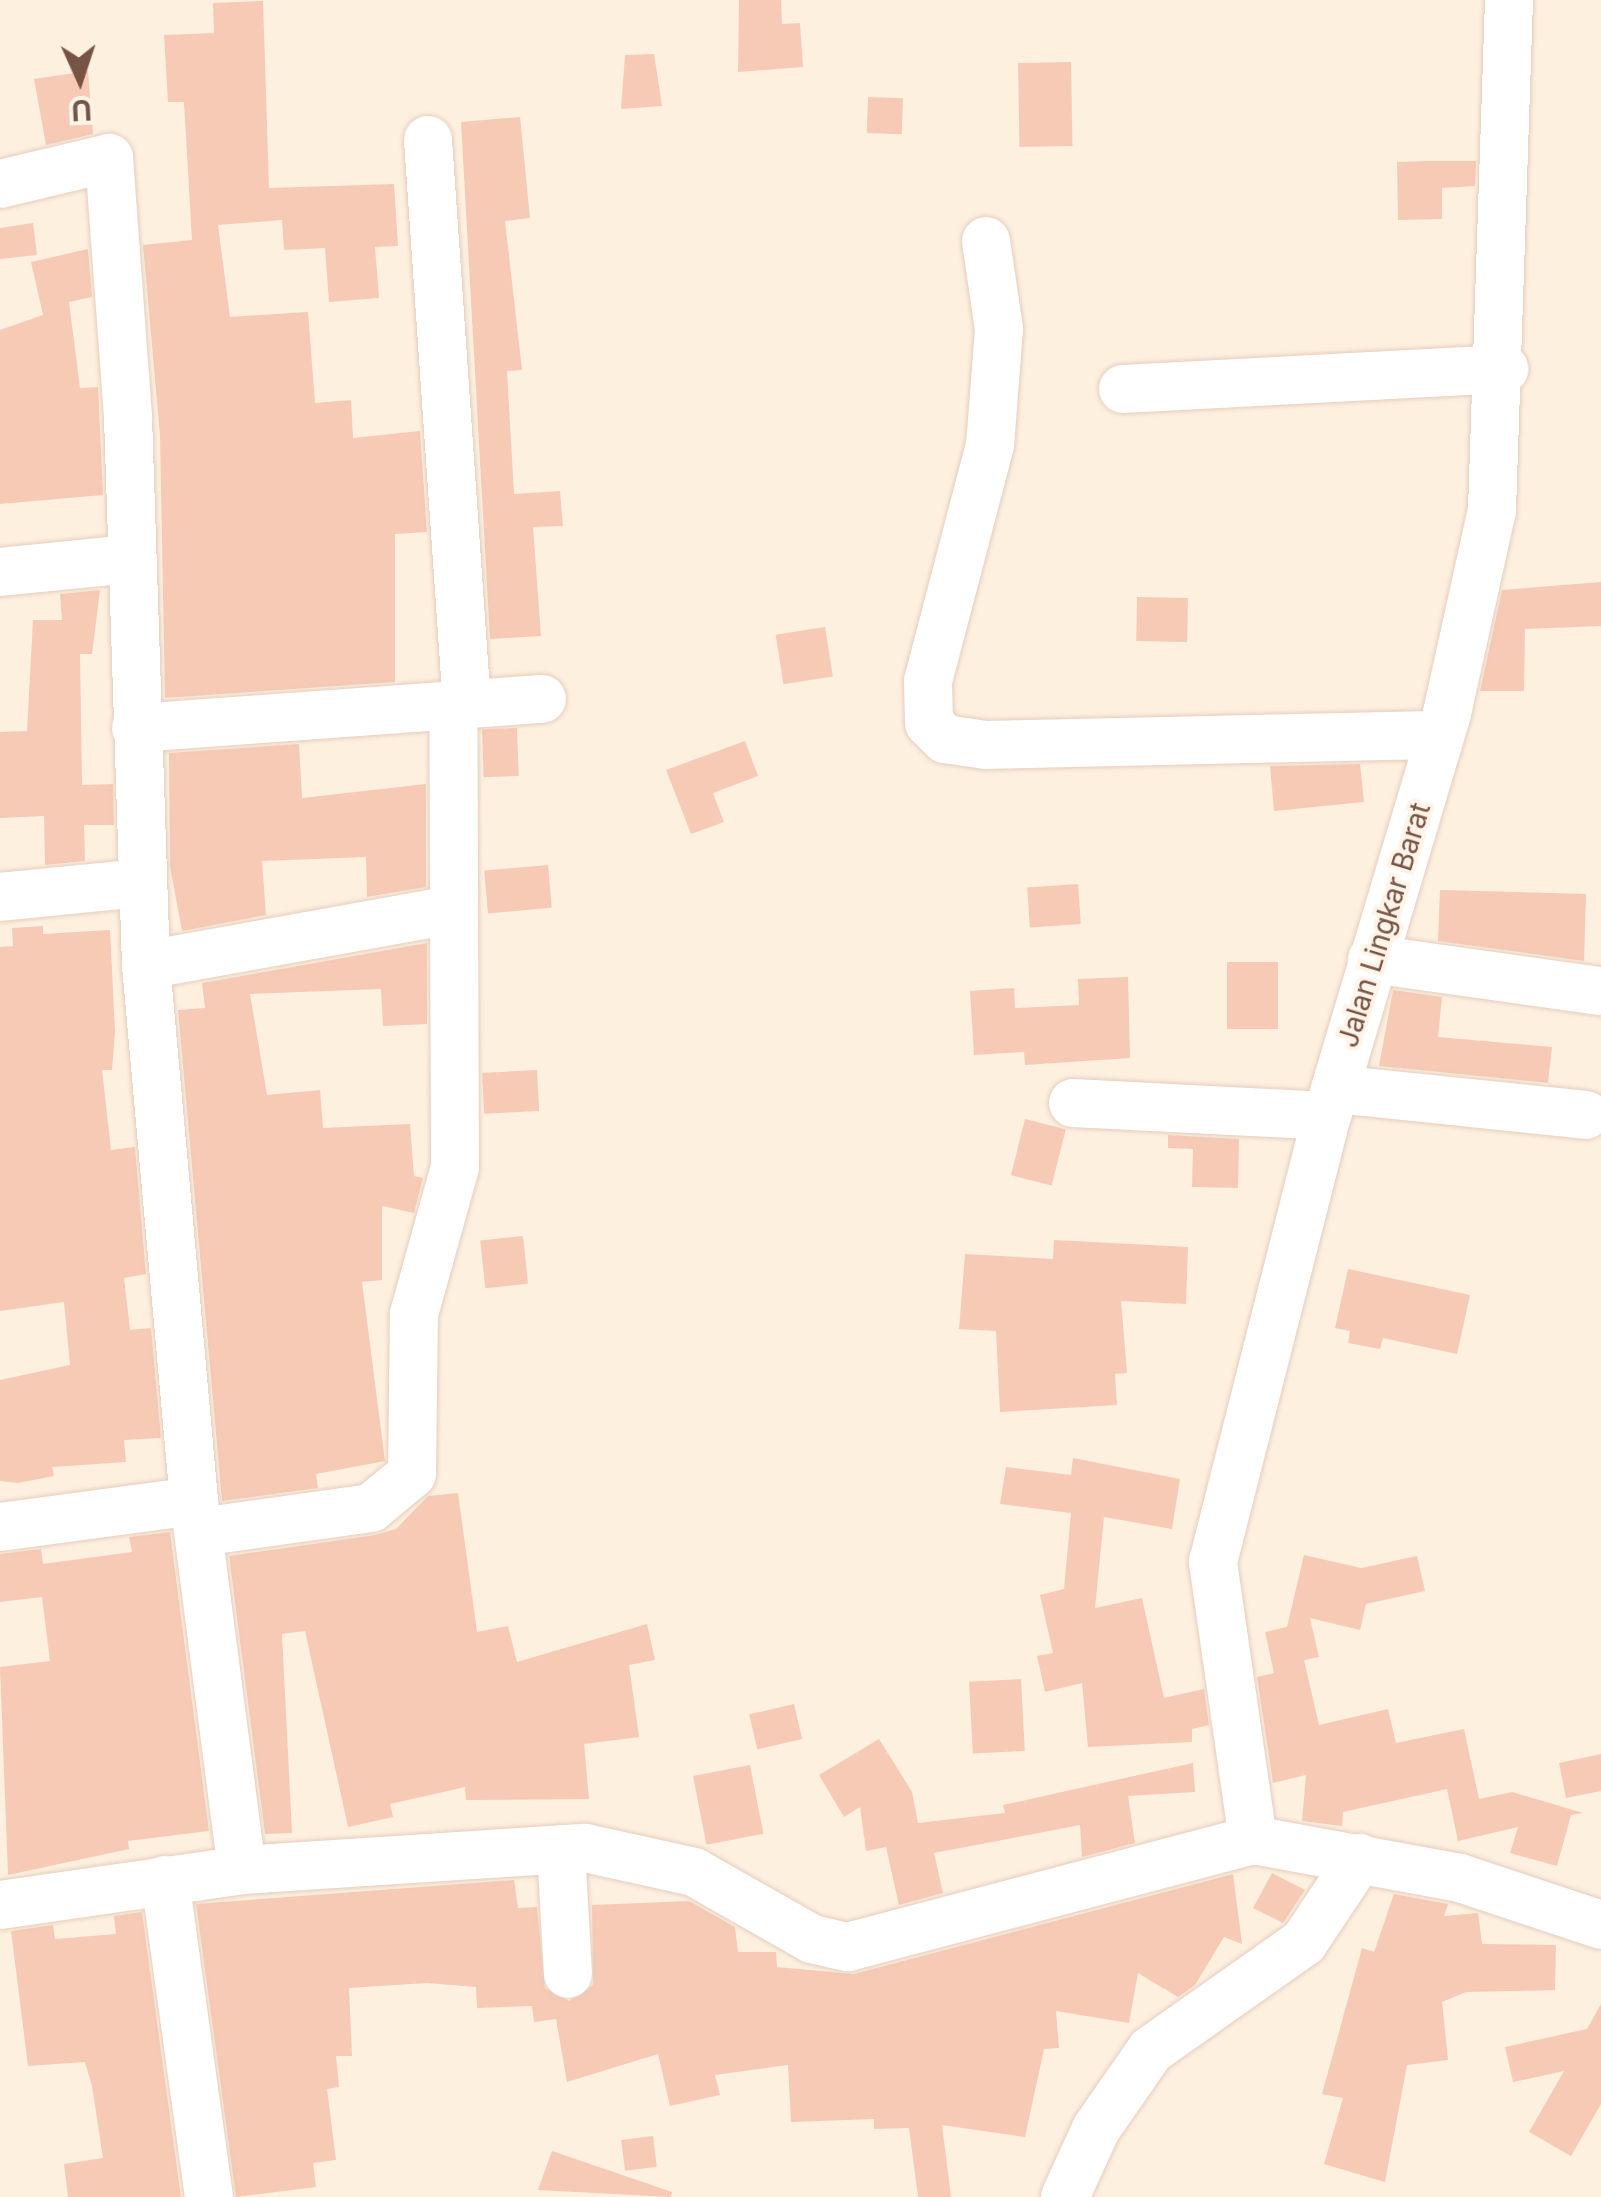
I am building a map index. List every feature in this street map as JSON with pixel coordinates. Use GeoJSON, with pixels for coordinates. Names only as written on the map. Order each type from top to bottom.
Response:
{"type":"FeatureCollection","features":[{"type":"Feature","properties":{"kind":"street","name":"Jalan Lingkar Barat"},"geometry":{"type":"LineString","coordinates":[[1253,1840],[1213,1562],[1331,1103],[1440,735],[1492,510],[1504,369],[1509,0]]}},
{"type":"Feature","properties":{"kind":"street"},"geometry":{"type":"LineString","coordinates":[[0,1527],[371,1508],[412,1474],[414,1314],[455,1167],[452,910],[460,707],[428,140]]}},
{"type":"Feature","properties":{"kind":"street"},"geometry":{"type":"LineString","coordinates":[[0,184],[109,158],[132,559],[146,965],[197,1516],[242,1870]]}},
{"type":"Feature","properties":{"kind":"street"},"geometry":{"type":"LineString","coordinates":[[986,241],[999,328],[990,446],[928,681],[929,722],[944,739],[986,745],[1440,735]]}},
{"type":"Feature","properties":{"kind":"street"},"geometry":{"type":"LineString","coordinates":[[1123,389],[1504,369]]}},
{"type":"Feature","properties":{"kind":"street"},"geometry":{"type":"LineString","coordinates":[[0,572],[132,559]]}},
{"type":"Feature","properties":{"kind":"street"},"geometry":{"type":"LineString","coordinates":[[136,728],[542,699]]}},
{"type":"Feature","properties":{"kind":"street"},"geometry":{"type":"LineString","coordinates":[[0,897],[141,883]]}},
{"type":"Feature","properties":{"kind":"street"},"geometry":{"type":"LineString","coordinates":[[146,965],[452,910]]}},
{"type":"Feature","properties":{"kind":"street"},"geometry":{"type":"LineString","coordinates":[[1372,959],[1601,991]]}},
{"type":"Feature","properties":{"kind":"street"},"geometry":{"type":"LineString","coordinates":[[1073,1103],[1331,1103],[1586,1116]]}},
{"type":"Feature","properties":{"kind":"street"},"geometry":{"type":"LineString","coordinates":[[0,1904],[242,1870],[561,1850],[694,1872],[812,1939],[848,1947],[1253,1840],[1460,1878],[1601,1925]]}},
{"type":"Feature","properties":{"kind":"street"},"geometry":{"type":"LineString","coordinates":[[561,1850],[568,1974]]}},
{"type":"Feature","properties":{"kind":"street"},"geometry":{"type":"LineString","coordinates":[[1065,2197],[1096,2130],[1152,2050],[1304,1942],[1360,1858]]}},
{"type":"Feature","properties":{"kind":"street"},"geometry":{"type":"LineString","coordinates":[[165,1880],[209,2197]]}},
{"type":"Feature","properties":{"kind":"building"},"geometry":{"type":"Polygon","coordinates":[[[739,0],[781,0],[782,24],[800,23],[803,67],[738,72],[739,0]]]}},
{"type":"Feature","properties":{"kind":"building"},"geometry":{"type":"Polygon","coordinates":[[[263,1],[269,188],[394,184],[398,246],[375,247],[379,298],[329,302],[325,248],[284,250],[282,220],[218,225],[230,317],[308,312],[315,403],[351,400],[353,438],[420,431],[427,532],[395,534],[395,682],[165,698],[160,435],[143,245],[192,240],[184,102],[168,102],[164,35],[214,33],[213,3],[263,1]]]}},
{"type":"Feature","properties":{"kind":"building"},"geometry":{"type":"Polygon","coordinates":[[[654,54],[662,106],[621,109],[625,55],[654,54]]]}},
{"type":"Feature","properties":{"kind":"building"},"geometry":{"type":"Polygon","coordinates":[[[1071,62],[1072,146],[1019,147],[1018,63],[1071,62]]]}},
{"type":"Feature","properties":{"kind":"building"},"geometry":{"type":"Polygon","coordinates":[[[88,71],[93,134],[46,145],[34,79],[88,71]]]}},
{"type":"Feature","properties":{"kind":"building"},"geometry":{"type":"Polygon","coordinates":[[[868,97],[903,98],[902,134],[867,133],[868,97]]]}},
{"type":"Feature","properties":{"kind":"building"},"geometry":{"type":"Polygon","coordinates":[[[520,117],[530,218],[505,221],[522,370],[507,371],[514,494],[560,491],[563,526],[533,527],[541,636],[490,639],[461,122],[520,117]]]}},
{"type":"Feature","properties":{"kind":"building"},"geometry":{"type":"Polygon","coordinates":[[[1476,161],[1475,186],[1442,188],[1442,219],[1398,220],[1397,162],[1476,161]]]}},
{"type":"Feature","properties":{"kind":"building"},"geometry":{"type":"Polygon","coordinates":[[[33,223],[37,255],[0,259],[0,228],[33,223]]]}},
{"type":"Feature","properties":{"kind":"building"},"geometry":{"type":"Polygon","coordinates":[[[88,249],[92,297],[69,302],[80,388],[98,387],[103,495],[0,504],[0,330],[43,315],[31,262],[88,249]]]}},
{"type":"Feature","properties":{"kind":"building"},"geometry":{"type":"Polygon","coordinates":[[[1601,582],[1601,626],[1525,629],[1524,691],[1480,691],[1502,590],[1601,582]]]}},
{"type":"Feature","properties":{"kind":"building"},"geometry":{"type":"Polygon","coordinates":[[[100,590],[92,654],[80,654],[82,785],[113,784],[114,825],[84,825],[85,861],[45,865],[44,816],[0,818],[0,732],[27,731],[33,620],[62,620],[60,594],[100,590]]]}},
{"type":"Feature","properties":{"kind":"building"},"geometry":{"type":"Polygon","coordinates":[[[1137,597],[1188,598],[1187,642],[1136,641],[1137,597]]]}},
{"type":"Feature","properties":{"kind":"building"},"geometry":{"type":"Polygon","coordinates":[[[825,627],[833,676],[783,684],[776,635],[825,627]]]}},
{"type":"Feature","properties":{"kind":"building"},"geometry":{"type":"Polygon","coordinates":[[[517,728],[519,776],[484,777],[482,729],[517,728]]]}},
{"type":"Feature","properties":{"kind":"building"},"geometry":{"type":"Polygon","coordinates":[[[745,741],[758,776],[713,793],[724,822],[691,834],[666,770],[745,741]]]}},
{"type":"Feature","properties":{"kind":"building"},"geometry":{"type":"Polygon","coordinates":[[[299,744],[302,798],[426,784],[426,887],[367,897],[366,857],[262,861],[266,915],[182,931],[170,866],[169,753],[299,744]]]}},
{"type":"Feature","properties":{"kind":"building"},"geometry":{"type":"Polygon","coordinates":[[[1360,764],[1364,802],[1274,811],[1270,766],[1360,764]]]}},
{"type":"Feature","properties":{"kind":"building"},"geometry":{"type":"Polygon","coordinates":[[[548,865],[552,908],[488,913],[484,871],[548,865]]]}},
{"type":"Feature","properties":{"kind":"building"},"geometry":{"type":"Polygon","coordinates":[[[1078,884],[1081,924],[1030,927],[1027,888],[1078,884]]]}},
{"type":"Feature","properties":{"kind":"building"},"geometry":{"type":"Polygon","coordinates":[[[1440,890],[1586,894],[1584,961],[1438,941],[1440,890]]]}},
{"type":"Feature","properties":{"kind":"building"},"geometry":{"type":"Polygon","coordinates":[[[43,926],[43,934],[110,930],[115,1031],[112,1070],[102,1070],[111,1150],[135,1147],[146,1274],[124,1278],[130,1330],[151,1328],[161,1438],[124,1440],[126,1462],[52,1467],[54,1476],[18,1483],[0,1481],[0,1380],[70,1365],[64,1302],[0,1311],[0,947],[13,946],[12,928],[43,926]]]}},
{"type":"Feature","properties":{"kind":"building"},"geometry":{"type":"Polygon","coordinates":[[[427,943],[427,1024],[383,1026],[381,989],[250,994],[267,1095],[320,1090],[323,1128],[410,1124],[414,1176],[423,1178],[414,1213],[382,1206],[382,1280],[362,1282],[385,1461],[316,1474],[318,1488],[222,1501],[178,1010],[205,1008],[202,983],[427,943]]]}},
{"type":"Feature","properties":{"kind":"building"},"geometry":{"type":"Polygon","coordinates":[[[1227,962],[1278,962],[1278,1029],[1227,1029],[1227,962]]]}},
{"type":"Feature","properties":{"kind":"building"},"geometry":{"type":"Polygon","coordinates":[[[1128,977],[1130,1058],[1025,1065],[1024,1052],[974,1055],[970,991],[1014,988],[1015,1008],[1079,1005],[1078,979],[1128,977]]]}},
{"type":"Feature","properties":{"kind":"building"},"geometry":{"type":"Polygon","coordinates":[[[1393,990],[1442,997],[1438,1037],[1552,1047],[1548,1083],[1379,1066],[1393,990]]]}},
{"type":"Feature","properties":{"kind":"building"},"geometry":{"type":"Polygon","coordinates":[[[537,1070],[539,1111],[484,1114],[482,1073],[537,1070]]]}},
{"type":"Feature","properties":{"kind":"building"},"geometry":{"type":"Polygon","coordinates":[[[1025,1119],[1066,1129],[1052,1185],[1011,1175],[1025,1119]]]}},
{"type":"Feature","properties":{"kind":"building"},"geometry":{"type":"Polygon","coordinates":[[[1168,1135],[1239,1139],[1238,1188],[1192,1187],[1193,1149],[1168,1148],[1168,1135]]]}},
{"type":"Feature","properties":{"kind":"building"},"geometry":{"type":"Polygon","coordinates":[[[523,1236],[528,1284],[485,1288],[480,1240],[523,1236]]]}},
{"type":"Feature","properties":{"kind":"building"},"geometry":{"type":"Polygon","coordinates":[[[1054,1240],[1188,1247],[1186,1304],[1121,1301],[1127,1373],[1115,1374],[1117,1405],[1000,1412],[996,1331],[959,1329],[965,1254],[1053,1259],[1054,1240]]]}},
{"type":"Feature","properties":{"kind":"building"},"geometry":{"type":"Polygon","coordinates":[[[1348,1269],[1470,1295],[1457,1354],[1383,1338],[1380,1349],[1348,1343],[1350,1331],[1335,1328],[1348,1269]]]}},
{"type":"Feature","properties":{"kind":"building"},"geometry":{"type":"Polygon","coordinates":[[[1073,1458],[1180,1479],[1172,1529],[1104,1517],[1095,1608],[1142,1598],[1164,1698],[1204,1689],[1209,1725],[1192,1729],[1192,1742],[1088,1747],[1082,1683],[1045,1692],[1037,1656],[1053,1653],[1040,1595],[1064,1589],[1071,1513],[1000,1504],[1006,1467],[1071,1475],[1073,1458]]]}},
{"type":"Feature","properties":{"kind":"building"},"geometry":{"type":"Polygon","coordinates":[[[458,1493],[477,1632],[508,1626],[517,1662],[647,1624],[655,1660],[629,1665],[639,1737],[584,1744],[589,1799],[466,1800],[465,1787],[390,1804],[393,1817],[348,1827],[305,1631],[282,1634],[292,1833],[265,1834],[229,1556],[375,1535],[396,1529],[428,1496],[458,1493]]]}},
{"type":"Feature","properties":{"kind":"building"},"geometry":{"type":"Polygon","coordinates":[[[170,1532],[209,1831],[128,1841],[129,1849],[8,1875],[0,1667],[50,1661],[42,1597],[0,1602],[0,1554],[41,1549],[43,1564],[132,1552],[129,1537],[170,1532]]]}},
{"type":"Feature","properties":{"kind":"building"},"geometry":{"type":"Polygon","coordinates":[[[1304,1555],[1361,1568],[1417,1556],[1425,1591],[1366,1604],[1360,1630],[1310,1618],[1319,1657],[1304,1660],[1319,1725],[1388,1709],[1396,1743],[1464,1729],[1479,1799],[1512,1792],[1583,1813],[1571,1815],[1557,1866],[1510,1853],[1518,1827],[1458,1841],[1447,1789],[1343,1812],[1342,1826],[1302,1821],[1306,1775],[1273,1783],[1257,1677],[1274,1673],[1265,1632],[1287,1627],[1304,1555]]]}},
{"type":"Feature","properties":{"kind":"building"},"geometry":{"type":"Polygon","coordinates":[[[1021,1679],[1025,1751],[973,1754],[969,1682],[1021,1679]]]}},
{"type":"Feature","properties":{"kind":"building"},"geometry":{"type":"Polygon","coordinates":[[[794,1704],[802,1739],[757,1749],[749,1714],[794,1704]]]}},
{"type":"Feature","properties":{"kind":"building"},"geometry":{"type":"Polygon","coordinates":[[[879,1739],[912,1792],[918,1823],[1005,1813],[1003,1805],[1193,1763],[1195,1792],[1128,1796],[1135,1843],[1082,1857],[1080,1825],[934,1853],[943,1893],[899,1905],[886,1847],[866,1851],[860,1807],[844,1817],[819,1775],[879,1739]]]}},
{"type":"Feature","properties":{"kind":"building"},"geometry":{"type":"Polygon","coordinates":[[[1601,1754],[1601,1791],[1566,1798],[1559,1763],[1601,1754]]]}},
{"type":"Feature","properties":{"kind":"building"},"geometry":{"type":"Polygon","coordinates":[[[750,1765],[763,1834],[706,1845],[693,1776],[750,1765]]]}},
{"type":"Feature","properties":{"kind":"building"},"geometry":{"type":"Polygon","coordinates":[[[1272,1873],[1305,1890],[1283,1923],[1253,1908],[1272,1873]]]}},
{"type":"Feature","properties":{"kind":"building"},"geometry":{"type":"Polygon","coordinates":[[[1233,1874],[1242,1944],[1224,1937],[1195,1985],[1178,1997],[1138,1973],[1129,2023],[1056,2011],[1059,2048],[1044,2049],[1025,2137],[942,2125],[951,2197],[918,2197],[909,2128],[874,2129],[874,2119],[791,2122],[788,2065],[715,2075],[720,2095],[670,2106],[658,2054],[567,2082],[556,2019],[534,2022],[532,2006],[477,2008],[476,1987],[427,1983],[349,1988],[352,2056],[336,2056],[339,2087],[327,2089],[336,2160],[313,2163],[316,2187],[236,2197],[196,1904],[514,1880],[518,1908],[537,1907],[545,1988],[569,2001],[593,1985],[592,1905],[689,1901],[735,1927],[738,1952],[776,1952],[777,1967],[854,1974],[1233,1874]]]}},
{"type":"Feature","properties":{"kind":"building"},"geometry":{"type":"Polygon","coordinates":[[[1394,1894],[1448,1904],[1444,1916],[1478,1913],[1482,1944],[1556,1945],[1555,1990],[1466,1992],[1442,2002],[1448,2060],[1407,2065],[1385,2182],[1324,2164],[1343,2098],[1322,2094],[1362,1948],[1374,1952],[1394,1894]]]}},
{"type":"Feature","properties":{"kind":"building"},"geometry":{"type":"Polygon","coordinates":[[[142,1912],[181,2197],[68,2197],[64,2164],[103,2158],[92,2086],[85,2062],[28,2066],[11,1931],[53,1925],[55,1939],[116,1934],[114,1916],[142,1912]]]}},
{"type":"Feature","properties":{"kind":"building"},"geometry":{"type":"Polygon","coordinates":[[[1601,2004],[1601,2104],[1571,2156],[1529,2132],[1564,2071],[1513,2082],[1505,2047],[1587,2029],[1601,2004]]]}},
{"type":"Feature","properties":{"kind":"building"},"geometry":{"type":"Polygon","coordinates":[[[653,2136],[657,2167],[625,2171],[621,2140],[653,2136]]]}},
{"type":"Feature","properties":{"kind":"building"},"geometry":{"type":"Polygon","coordinates":[[[552,2151],[672,2192],[671,2197],[538,2190],[552,2151]]]}}]}
